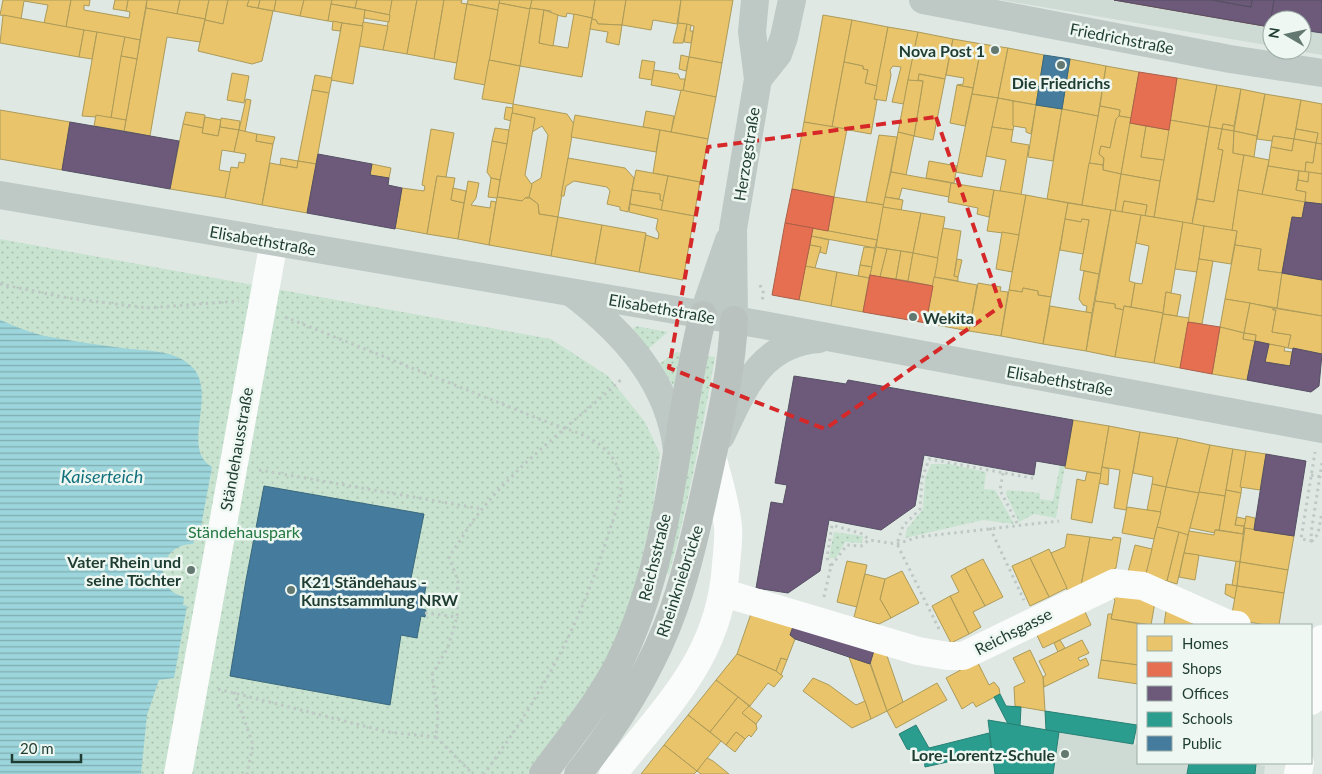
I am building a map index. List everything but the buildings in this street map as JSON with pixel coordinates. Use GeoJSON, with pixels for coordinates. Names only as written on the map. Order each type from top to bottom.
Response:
{"type":"FeatureCollection","features":[{"type":"Feature","properties":{"kind":"highway","name":"Reichsstraße"},"geometry":{"type":"LineString","coordinates":[[543,774],[586,716],[619,662],[656,562],[678,455],[703,315]]}},
{"type":"Feature","properties":{"kind":"highway"},"geometry":{"type":"LineString","coordinates":[[713,454],[733,353],[734,320]]}},
{"type":"Feature","properties":{"kind":"highway","name":"Rheinkniebrücke"},"geometry":{"type":"LineString","coordinates":[[578,774],[604,742],[656,652],[686,569],[700,517],[713,454]]}},
{"type":"Feature","properties":{"kind":"main road","name":"Herzogstraße"},"geometry":{"type":"LineString","coordinates":[[703,315],[733,229],[758,79],[752,32],[755,0]]}},
{"type":"Feature","properties":{"kind":"main road","name":"Herzogstraße"},"geometry":{"type":"LineString","coordinates":[[758,79],[778,54],[784,37],[792,0]]}},
{"type":"Feature","properties":{"kind":"main road","name":"Friedrichstraße"},"geometry":{"type":"LineString","coordinates":[[923,0],[1221,57],[1322,73]]}},
{"type":"Feature","properties":{"kind":"main road","name":"Elisabethstraße"},"geometry":{"type":"LineString","coordinates":[[0,195],[734,320],[1321,429]]}},
{"type":"Feature","properties":{"kind":"main road","name":"Herzogstraße"},"geometry":{"type":"LineString","coordinates":[[733,229],[734,320]]}},
{"type":"Feature","properties":{"kind":"main road"},"geometry":{"type":"LineString","coordinates":[[570,292],[604,318],[642,361],[658,387],[671,419],[678,455]]}},
{"type":"Feature","properties":{"kind":"main road"},"geometry":{"type":"LineString","coordinates":[[713,454],[752,375],[762,364],[779,351],[796,343],[835,338]]}},
{"type":"Feature","properties":{"kind":"street","name":"Ständehausstraße"},"geometry":{"type":"LineString","coordinates":[[178,774],[274,241]]}},
{"type":"Feature","properties":{"kind":"street"},"geometry":{"type":"LineString","coordinates":[[612,774],[683,686],[702,658],[714,627],[724,593],[728,527],[713,454]]}},
{"type":"Feature","properties":{"kind":"street","name":"Reichsgasse"},"geometry":{"type":"LineString","coordinates":[[724,593],[918,651],[948,656],[963,656],[970,653],[1114,583],[1143,586],[1228,624]]}},
{"type":"Feature","properties":{"kind":"street"},"geometry":{"type":"LineString","coordinates":[[1312,695],[1322,639]]}},
{"type":"Feature","properties":{"kind":"path"},"geometry":{"type":"LineString","coordinates":[[756,282],[759,283],[764,294],[762,304]]}},
{"type":"Feature","properties":{"kind":"path"},"geometry":{"type":"LineString","coordinates":[[0,284],[68,298],[148,308],[183,307],[231,301],[261,306],[588,436],[604,449],[616,463],[622,491],[583,609],[554,669],[511,738],[484,774]]}},
{"type":"Feature","properties":{"kind":"path"},"geometry":{"type":"LineString","coordinates":[[436,737],[438,715],[432,675],[448,647],[457,617],[458,581],[450,557],[482,509],[564,428],[624,376]]}},
{"type":"Feature","properties":{"kind":"path"},"geometry":{"type":"LineString","coordinates":[[1312,541],[1301,539],[1321,429]]}},
{"type":"Feature","properties":{"kind":"path"},"geometry":{"type":"LineString","coordinates":[[948,656],[937,623],[897,544],[904,526],[920,509],[922,478],[929,459],[1037,479]]}},
{"type":"Feature","properties":{"kind":"path"},"geometry":{"type":"LineString","coordinates":[[1312,541],[1311,533],[1322,463]]}},
{"type":"Feature","properties":{"kind":"path"},"geometry":{"type":"LineString","coordinates":[[233,466],[482,509]]}},
{"type":"Feature","properties":{"kind":"path"},"geometry":{"type":"LineString","coordinates":[[1003,473],[1000,490],[1018,525]]}},
{"type":"Feature","properties":{"kind":"path"},"geometry":{"type":"LineString","coordinates":[[1312,475],[1322,477]]}},
{"type":"Feature","properties":{"kind":"path"},"geometry":{"type":"LineString","coordinates":[[1312,541],[1318,534],[1322,512]]}},
{"type":"Feature","properties":{"kind":"path"},"geometry":{"type":"LineString","coordinates":[[831,566],[827,558],[832,525],[863,534],[869,540],[897,544],[918,537],[1059,521]]}},
{"type":"Feature","properties":{"kind":"path"},"geometry":{"type":"LineString","coordinates":[[990,528],[1034,621]]}},
{"type":"Feature","properties":{"kind":"path"},"geometry":{"type":"LineString","coordinates":[[823,601],[831,566],[847,545],[861,546],[869,540]]}},
{"type":"Feature","properties":{"kind":"path"},"geometry":{"type":"LineString","coordinates":[[425,613],[457,617]]}},
{"type":"Feature","properties":{"kind":"path"},"geometry":{"type":"LineString","coordinates":[[193,684],[234,692],[388,732],[436,737],[473,774]]}},
{"type":"Feature","properties":{"kind":"path"},"geometry":{"type":"LineString","coordinates":[[234,692],[253,744],[247,774]]}},
{"type":"Feature","properties":{"kind":"highlighted area"},"geometry":{"type":"Polygon","coordinates":[[[936,117],[1001,306],[825,429],[669,368],[708,147],[936,117]]]}},
{"type":"Feature","properties":{"kind":"shaded area"},"geometry":{"type":"Polygon","coordinates":[[[1001,0],[1322,0],[1322,55],[1312,53],[1312,10],[1262,10],[1262,44],[1001,0]]]}},
{"type":"Feature","properties":{"kind":"shaded area","name":"Lore-Lorentz-Schule"},"geometry":{"type":"Polygon","coordinates":[[[988,720],[1137,745],[1137,764],[1253,764],[1265,766],[1264,774],[995,774],[988,720]]]}},
{"type":"Feature","properties":{"kind":"green space","name":"Ständehauspark"},"geometry":{"type":"Polygon","coordinates":[[[0,239],[551,339],[608,376],[645,422],[660,454],[652,514],[636,584],[611,654],[576,710],[528,774],[0,774],[0,239]]]}},
{"type":"Feature","properties":{"kind":"green space"},"geometry":{"type":"Polygon","coordinates":[[[636,326],[668,332],[648,349],[631,331],[636,326]]]}},
{"type":"Feature","properties":{"kind":"green space"},"geometry":{"type":"Polygon","coordinates":[[[676,352],[683,353],[675,388],[659,364],[676,352]]]}},
{"type":"Feature","properties":{"kind":"green space"},"geometry":{"type":"Polygon","coordinates":[[[707,356],[715,357],[689,493],[669,574],[666,573],[707,356]]]}},
{"type":"Feature","properties":{"kind":"green space"},"geometry":{"type":"Polygon","coordinates":[[[931,464],[949,464],[986,472],[984,489],[995,490],[1014,524],[983,520],[905,538],[907,529],[923,509],[925,478],[931,464]]]}},
{"type":"Feature","properties":{"kind":"green space"},"geometry":{"type":"Polygon","coordinates":[[[1060,465],[1065,466],[1056,518],[1034,514],[1019,522],[1006,494],[1007,490],[1040,493],[1040,499],[1053,501],[1060,465]]]}},
{"type":"Feature","properties":{"kind":"green space"},"geometry":{"type":"Polygon","coordinates":[[[834,532],[863,536],[862,543],[845,542],[836,558],[829,558],[834,532]]]}},
{"type":"Feature","properties":{"kind":"water","name":"Kaiserteich"},"geometry":{"type":"Polygon","coordinates":[[[0,320],[50,337],[104,346],[166,353],[190,365],[198,376],[201,389],[199,447],[203,458],[212,467],[199,537],[195,536],[193,544],[182,546],[173,551],[163,567],[166,585],[173,592],[184,597],[183,605],[187,606],[174,678],[159,680],[147,715],[141,774],[0,774],[0,320]]]}},
{"type":"Feature","properties":{"kind":"place","name":"Nova Post 1"},"geometry":{"type":"Point","coordinates":[995,50]}},
{"type":"Feature","properties":{"kind":"place","name":"Die Friedrichs"},"geometry":{"type":"Point","coordinates":[1061,65]}},
{"type":"Feature","properties":{"kind":"place","name":"Wekita"},"geometry":{"type":"Point","coordinates":[913,317]}},
{"type":"Feature","properties":{"kind":"place","name":"Vater Rhein und seine Töchter"},"geometry":{"type":"Point","coordinates":[191,570]}},
{"type":"Feature","properties":{"kind":"place","name":"K21 Ständehaus - Kunstsammlung NRW"},"geometry":{"type":"Point","coordinates":[291,590]}},
{"type":"Feature","properties":{"kind":"place","name":"Lore-Lorentz-Schule"},"geometry":{"type":"Point","coordinates":[1065,754]}}]}
